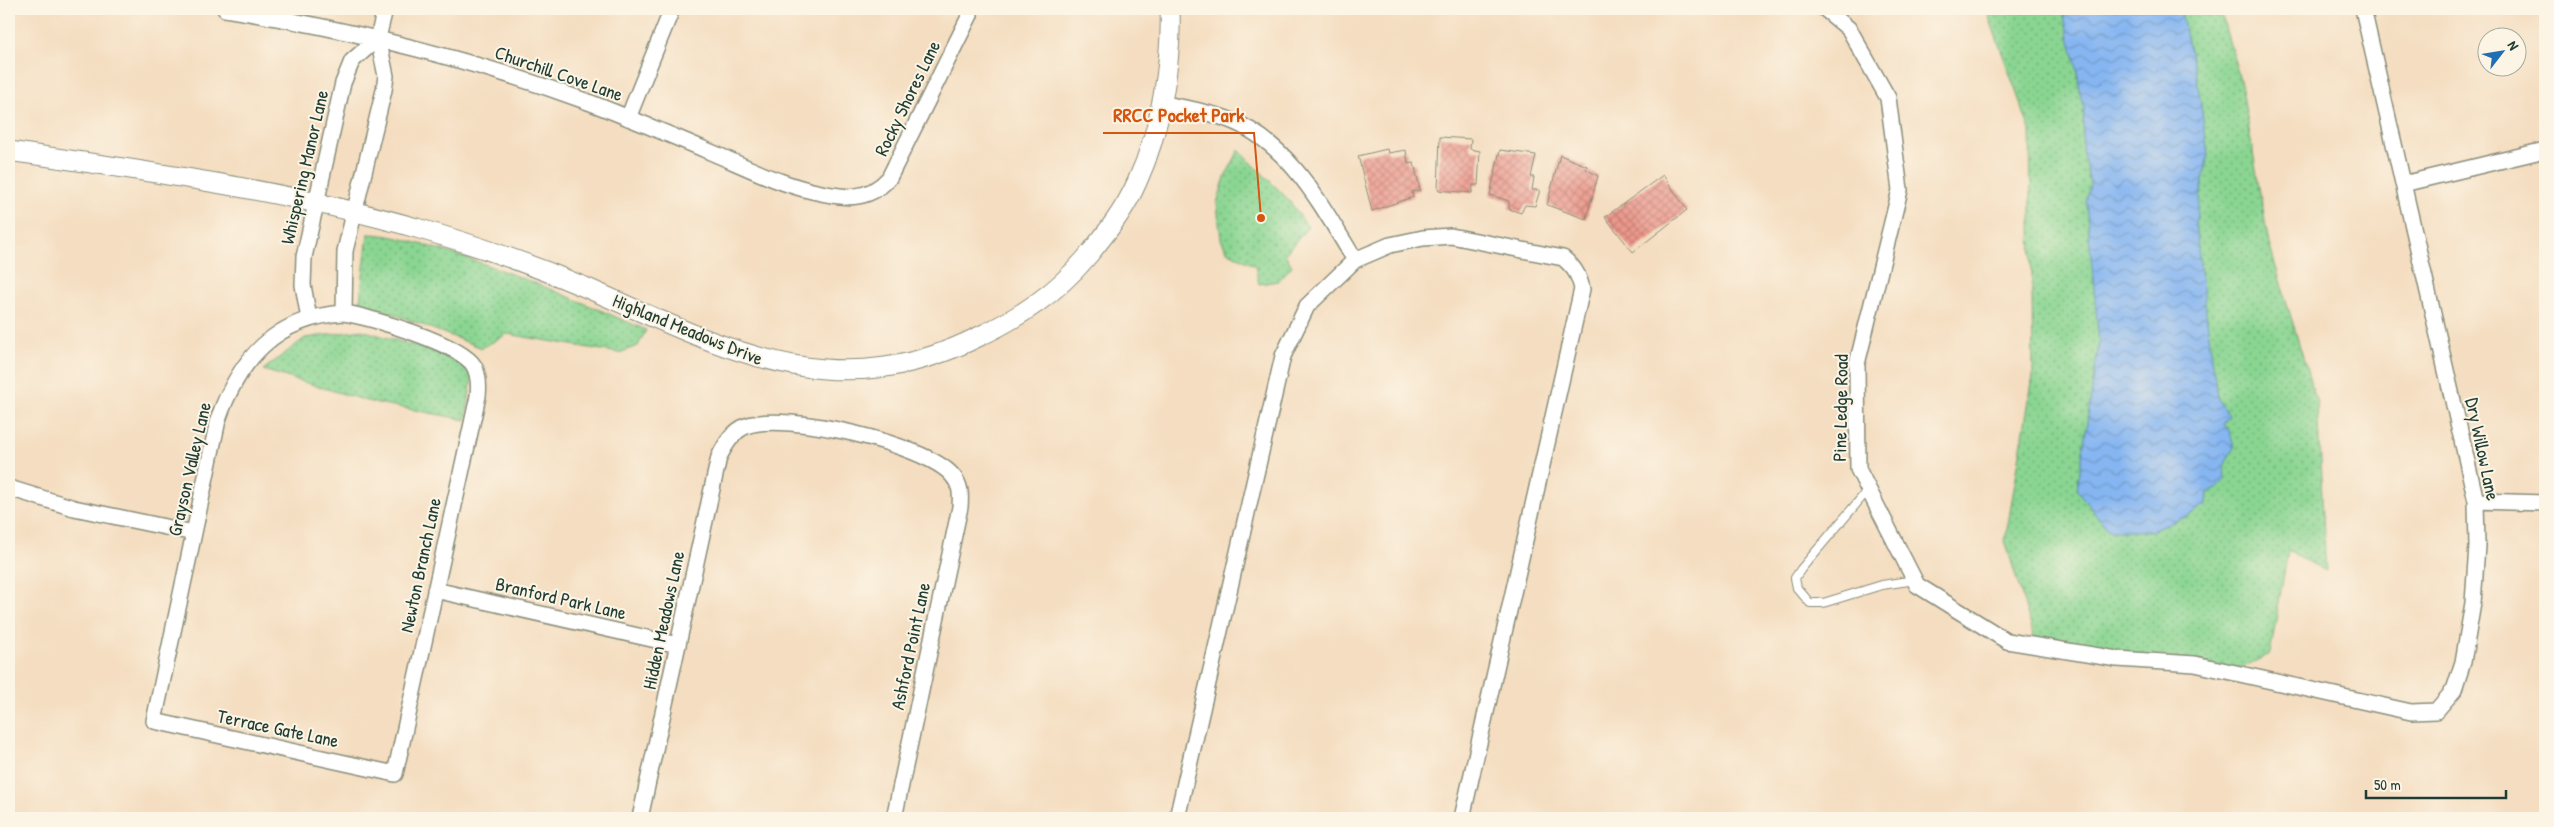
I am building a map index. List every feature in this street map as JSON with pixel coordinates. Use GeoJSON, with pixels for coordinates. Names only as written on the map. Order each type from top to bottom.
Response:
{"type":"FeatureCollection","features":[{"type":"Feature","properties":{"kind":"street","name":"Churchill Cove Lane"},"geometry":{"type":"LineString","coordinates":[[225,9],[378,38],[429,51],[523,80],[628,118],[792,185],[840,195],[857,196],[872,194]]}},
{"type":"Feature","properties":{"kind":"street"},"geometry":{"type":"LineString","coordinates":[[344,314],[345,251],[385,83],[384,61],[378,38],[385,9]]}},
{"type":"Feature","properties":{"kind":"street"},"geometry":{"type":"LineString","coordinates":[[628,118],[672,9]]}},
{"type":"Feature","properties":{"kind":"street","name":"Highland Meadows Drive"},"geometry":{"type":"LineString","coordinates":[[9,151],[273,192],[429,232],[525,264],[720,345],[759,359],[825,370],[892,367],[924,359],[958,347],[1028,311],[1068,279],[1107,233],[1137,182],[1150,145],[1167,71],[1171,29],[1170,9]]}},
{"type":"Feature","properties":{"kind":"street","name":"Pine Ledge Road"},"geometry":{"type":"LineString","coordinates":[[1825,9],[1849,29],[1888,98],[1900,190],[1857,364],[1858,469],[1917,585],[2007,641],[2117,659],[2195,664]]}},
{"type":"Feature","properties":{"kind":"street","name":"Dry Willow Lane"},"geometry":{"type":"LineString","coordinates":[[2195,664],[2411,712],[2436,711],[2454,690],[2463,662],[2472,603],[2477,546],[2476,501],[2363,9]]}},
{"type":"Feature","properties":{"kind":"street","name":"Rocky Shores Lane"},"geometry":{"type":"LineString","coordinates":[[872,194],[889,178],[894,169],[970,15]]}},
{"type":"Feature","properties":{"kind":"street","name":"Whispering Manor Lane"},"geometry":{"type":"LineString","coordinates":[[308,319],[304,298],[303,272],[306,242],[347,71],[352,61],[378,38]]}},
{"type":"Feature","properties":{"kind":"street"},"geometry":{"type":"LineString","coordinates":[[1161,103],[1227,119],[1253,132],[1279,152],[1302,177],[1355,260]]}},
{"type":"Feature","properties":{"kind":"street"},"geometry":{"type":"LineString","coordinates":[[2404,184],[2545,150]]}},
{"type":"Feature","properties":{"kind":"street"},"geometry":{"type":"LineString","coordinates":[[1177,818],[1283,356],[1307,306],[1355,260],[1390,245],[1423,238],[1451,236],[1563,258],[1573,266],[1579,277],[1582,289],[1462,818]]}},
{"type":"Feature","properties":{"kind":"street","name":"Grayson Valley Lane"},"geometry":{"type":"LineString","coordinates":[[154,721],[218,420],[235,378],[256,352],[295,324],[325,314],[344,314],[378,320],[457,351],[474,366]]}},
{"type":"Feature","properties":{"kind":"street","name":"Newton Branch Lane"},"geometry":{"type":"LineString","coordinates":[[395,774],[478,396],[478,380],[474,366]]}},
{"type":"Feature","properties":{"kind":"street","name":"Ashford Point Lane"},"geometry":{"type":"LineString","coordinates":[[734,434],[745,426],[768,423],[849,433],[898,446],[926,456],[944,468],[958,483],[961,490],[960,507],[894,818]]}},
{"type":"Feature","properties":{"kind":"street","name":"Hidden Meadows Lane"},"geometry":{"type":"LineString","coordinates":[[640,818],[719,457],[734,434]]}},
{"type":"Feature","properties":{"kind":"street"},"geometry":{"type":"LineString","coordinates":[[9,488],[74,508],[194,533]]}},
{"type":"Feature","properties":{"kind":"street"},"geometry":{"type":"LineString","coordinates":[[2476,501],[2545,502]]}},
{"type":"Feature","properties":{"kind":"street","name":"Branford Park Lane"},"geometry":{"type":"LineString","coordinates":[[435,590],[678,645]]}},
{"type":"Feature","properties":{"kind":"street","name":"Terrace Gate Lane"},"geometry":{"type":"LineString","coordinates":[[154,721],[395,774]]}},
{"type":"Feature","properties":{"kind":"lane"},"geometry":{"type":"LineString","coordinates":[[1868,490],[1801,569],[1795,578],[1796,588],[1810,603],[1822,603],[1882,585],[1915,580]]}},
{"type":"Feature","properties":{"kind":"green space"},"geometry":{"type":"Polygon","coordinates":[[[1986,9],[2220,9],[2241,83],[2269,244],[2317,403],[2326,571],[2288,551],[2270,654],[2233,672],[2037,646],[2005,541],[2033,376],[2030,130],[1986,9]]]}},
{"type":"Feature","properties":{"kind":"green space"},"geometry":{"type":"Polygon","coordinates":[[[1239,150],[1288,199],[1308,227],[1285,254],[1292,266],[1278,281],[1259,284],[1255,266],[1227,251],[1221,239],[1217,203],[1225,177],[1239,150]]]}},
{"type":"Feature","properties":{"kind":"green space"},"geometry":{"type":"Polygon","coordinates":[[[368,234],[385,235],[401,239],[488,265],[646,330],[638,346],[619,353],[507,334],[482,348],[360,301],[368,234]]]}},
{"type":"Feature","properties":{"kind":"green space"},"geometry":{"type":"Polygon","coordinates":[[[362,330],[458,359],[472,378],[466,420],[367,401],[263,370],[305,338],[362,330]]]}},
{"type":"Feature","properties":{"kind":"water"},"geometry":{"type":"Polygon","coordinates":[[[2062,9],[2180,9],[2197,78],[2208,154],[2195,225],[2217,397],[2229,416],[2223,424],[2230,432],[2234,447],[2224,466],[2225,481],[2217,489],[2208,493],[2207,504],[2186,517],[2151,531],[2109,531],[2077,490],[2099,342],[2086,203],[2090,184],[2082,150],[2084,107],[2081,99],[2077,68],[2062,9]]]}},
{"type":"Feature","properties":{"kind":"building"},"geometry":{"type":"Polygon","coordinates":[[[1440,137],[1471,139],[1470,149],[1480,151],[1478,185],[1473,185],[1472,193],[1438,190],[1440,137]]]}},
{"type":"Feature","properties":{"kind":"building"},"geometry":{"type":"Polygon","coordinates":[[[1387,149],[1388,153],[1406,150],[1408,164],[1414,163],[1420,190],[1412,192],[1413,197],[1372,211],[1358,156],[1387,149]]]}},
{"type":"Feature","properties":{"kind":"building"},"geometry":{"type":"Polygon","coordinates":[[[1500,150],[1536,155],[1531,177],[1534,177],[1532,190],[1540,190],[1535,206],[1525,205],[1521,213],[1509,209],[1509,201],[1490,195],[1500,150]]]}},
{"type":"Feature","properties":{"kind":"building"},"geometry":{"type":"Polygon","coordinates":[[[1560,155],[1587,166],[1586,169],[1598,176],[1586,219],[1547,205],[1560,155]]]}},
{"type":"Feature","properties":{"kind":"building"},"geometry":{"type":"Polygon","coordinates":[[[1663,175],[1687,210],[1633,252],[1605,217],[1663,175]]]}},
{"type":"Feature","properties":{"kind":"place","name":"RRCC Pocket Park"},"geometry":{"type":"Point","coordinates":[1261,218]}}]}
